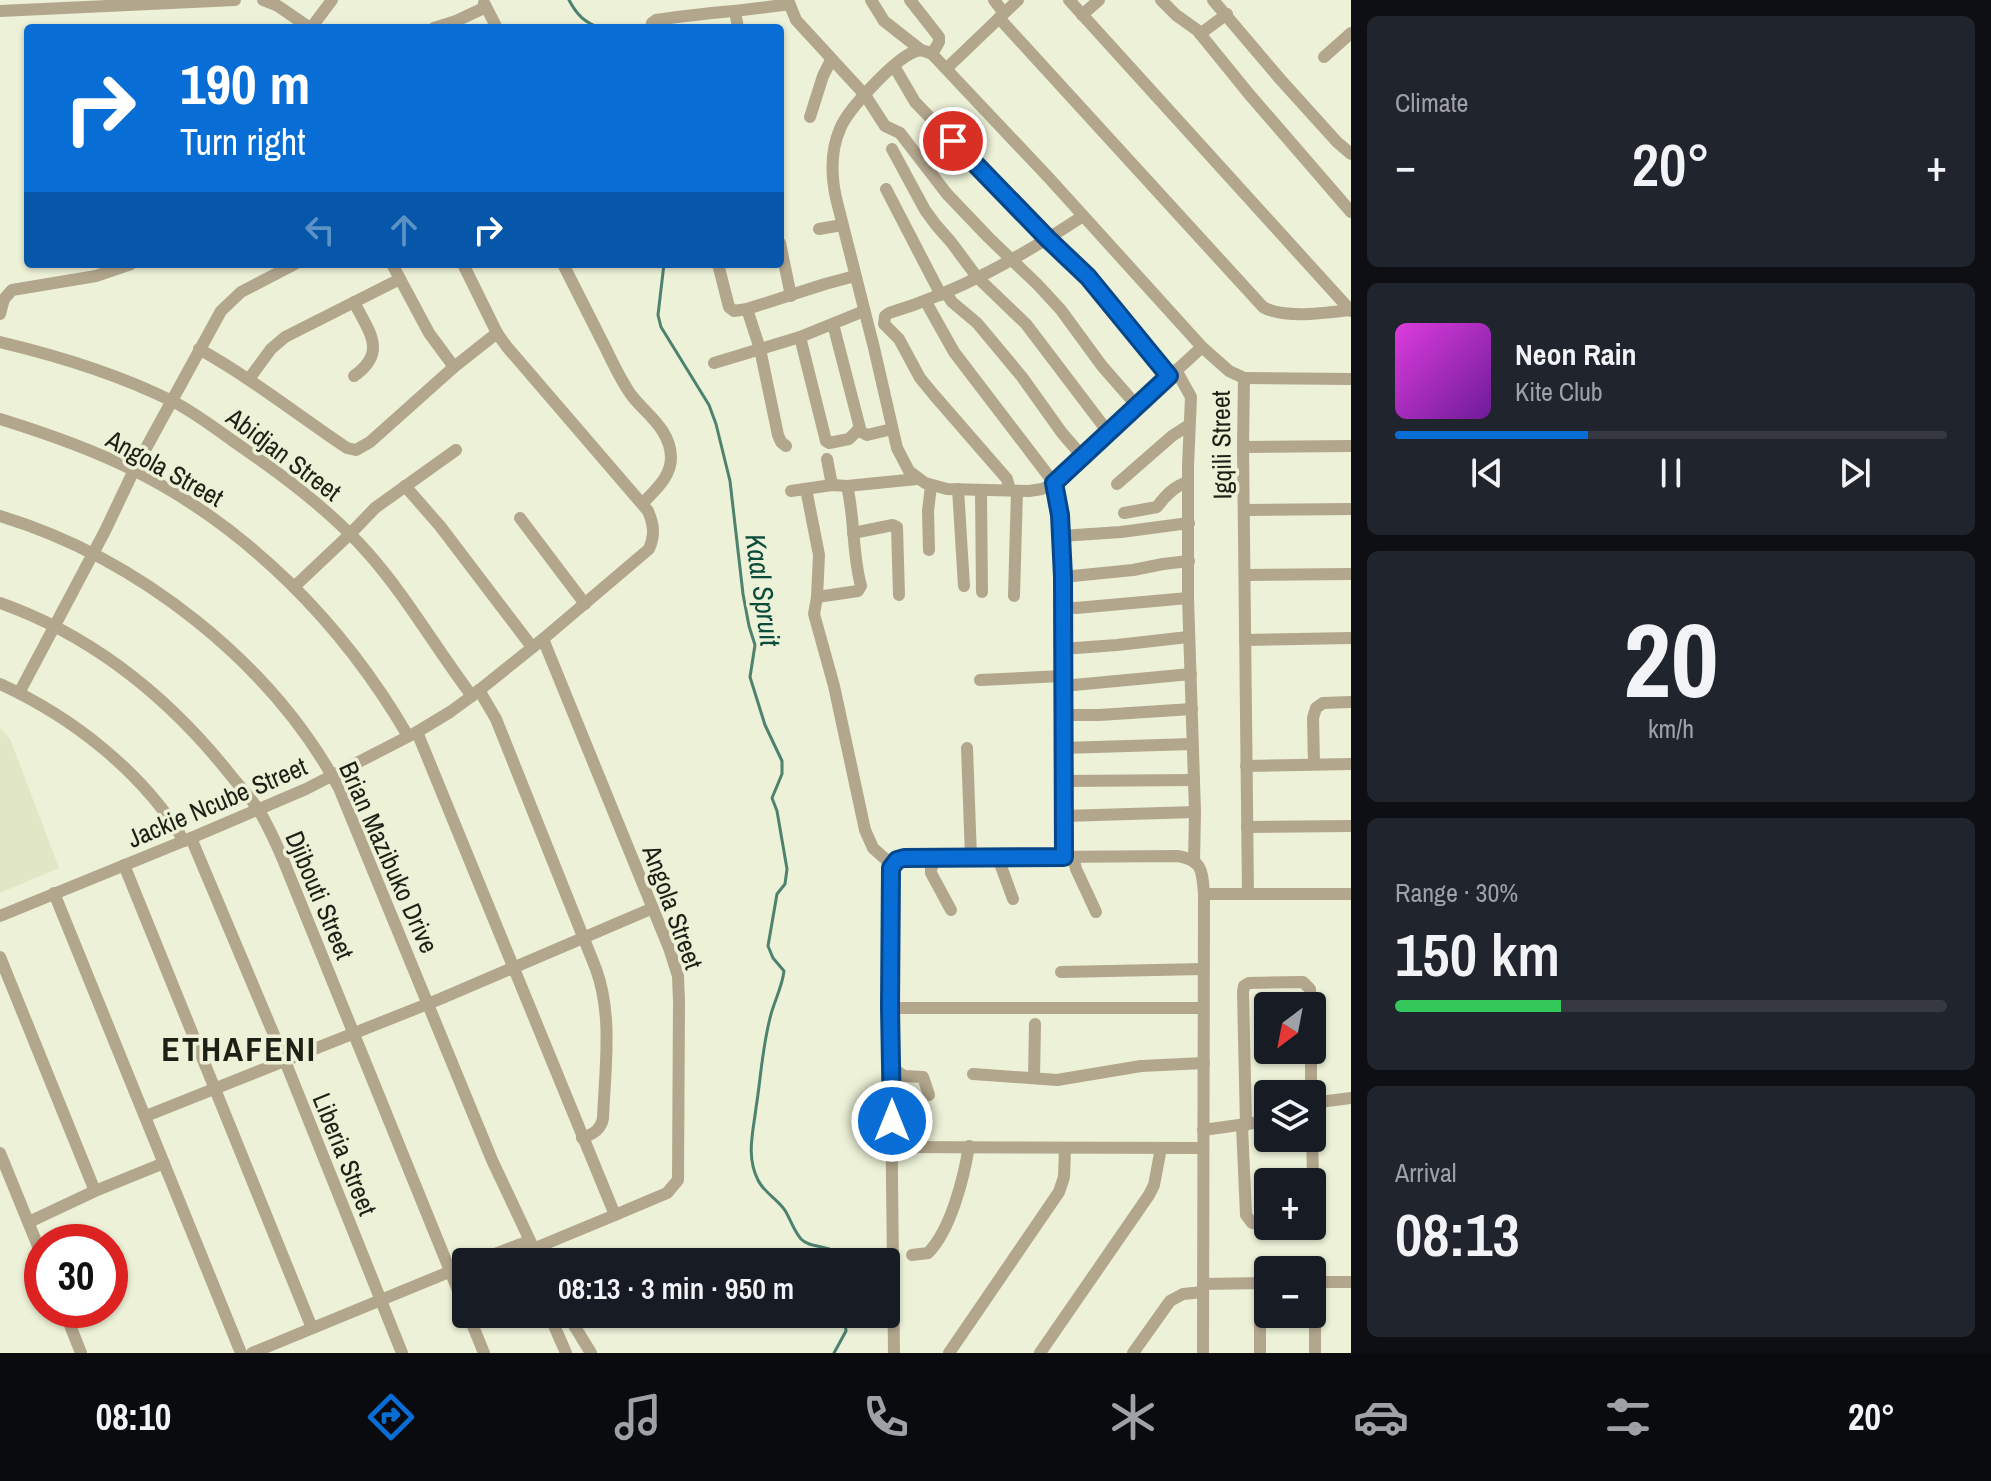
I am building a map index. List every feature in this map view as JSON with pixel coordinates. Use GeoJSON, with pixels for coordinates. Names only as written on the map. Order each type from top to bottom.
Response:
{"type":"FeatureCollection","features":[{"type":"Feature","properties":{"kind":"street"},"geometry":{"type":"LineString","coordinates":[[0,11],[235,0]]}},
{"type":"Feature","properties":{"kind":"street"},"geometry":{"type":"LineString","coordinates":[[263,0],[304,24]]}},
{"type":"Feature","properties":{"kind":"street"},"geometry":{"type":"LineString","coordinates":[[313,24],[332,0]]}},
{"type":"Feature","properties":{"kind":"street","name":"Igqili Street"},"geometry":{"type":"LineString","coordinates":[[871,0],[884,21],[947,68],[1202,347],[1229,371],[1244,378],[1248,894]]}},
{"type":"Feature","properties":{"kind":"street"},"geometry":{"type":"LineString","coordinates":[[910,0],[939,37],[939,42],[927,52],[912,53],[865,95],[844,121],[833,151],[833,184],[842,225],[892,429],[900,457],[909,471],[931,486],[1036,491],[1054,483],[1202,347]]}},
{"type":"Feature","properties":{"kind":"street"},"geometry":{"type":"LineString","coordinates":[[994,0],[1002,16],[1263,307],[1289,314],[1351,310]]}},
{"type":"Feature","properties":{"kind":"street"},"geometry":{"type":"LineString","coordinates":[[947,68],[1018,0]]}},
{"type":"Feature","properties":{"kind":"street"},"geometry":{"type":"LineString","coordinates":[[1069,0],[1351,310]]}},
{"type":"Feature","properties":{"kind":"street"},"geometry":{"type":"LineString","coordinates":[[1082,15],[1099,0]]}},
{"type":"Feature","properties":{"kind":"street"},"geometry":{"type":"LineString","coordinates":[[1161,0],[1193,26],[1351,212]]}},
{"type":"Feature","properties":{"kind":"street"},"geometry":{"type":"LineString","coordinates":[[1213,0],[1280,79],[1351,154]]}},
{"type":"Feature","properties":{"kind":"street"},"geometry":{"type":"LineString","coordinates":[[652,24],[656,20],[696,13],[735,11],[788,2],[796,20],[865,95],[885,126],[900,133],[947,194],[1061,310],[1102,366],[1137,406]]}},
{"type":"Feature","properties":{"kind":"street"},"geometry":{"type":"LineString","coordinates":[[447,24],[484,3],[495,24]]}},
{"type":"Feature","properties":{"kind":"street"},"geometry":{"type":"LineString","coordinates":[[735,11],[737,24]]}},
{"type":"Feature","properties":{"kind":"street"},"geometry":{"type":"LineString","coordinates":[[1200,34],[1227,14]]}},
{"type":"Feature","properties":{"kind":"street"},"geometry":{"type":"LineString","coordinates":[[1324,57],[1351,33]]}},
{"type":"Feature","properties":{"kind":"street"},"geometry":{"type":"LineString","coordinates":[[810,117],[831,60]]}},
{"type":"Feature","properties":{"kind":"street"},"geometry":{"type":"LineString","coordinates":[[894,66],[915,102],[1098,289],[1148,352],[1173,373],[1191,397],[1188,637],[1196,862],[1203,875],[1204,894],[1203,1353]]}},
{"type":"Feature","properties":{"kind":"street"},"geometry":{"type":"LineString","coordinates":[[892,149],[925,210],[977,277],[1026,324],[1108,432]]}},
{"type":"Feature","properties":{"kind":"street"},"geometry":{"type":"LineString","coordinates":[[886,189],[943,294],[987,334],[1062,433],[1084,455]]}},
{"type":"Feature","properties":{"kind":"street"},"geometry":{"type":"LineString","coordinates":[[1014,596],[1014,491],[920,378],[899,339],[884,324],[885,316],[926,302],[1012,260],[1083,216]]}},
{"type":"Feature","properties":{"kind":"street"},"geometry":{"type":"LineString","coordinates":[[819,229],[842,225]]}},
{"type":"Feature","properties":{"kind":"street"},"geometry":{"type":"LineString","coordinates":[[784,262],[791,296]]}},
{"type":"Feature","properties":{"kind":"street"},"geometry":{"type":"LineString","coordinates":[[0,314],[4,299],[12,290],[96,276],[119,268]]}},
{"type":"Feature","properties":{"kind":"street"},"geometry":{"type":"LineString","coordinates":[[19,693],[134,470],[221,311],[241,292],[287,268]]}},
{"type":"Feature","properties":{"kind":"street"},"geometry":{"type":"LineString","coordinates":[[394,268],[429,333],[454,367]]}},
{"type":"Feature","properties":{"kind":"street"},"geometry":{"type":"LineString","coordinates":[[465,268],[497,333],[517,360],[643,503],[667,475],[671,457],[666,437],[626,387],[565,268]]}},
{"type":"Feature","properties":{"kind":"street"},"geometry":{"type":"LineString","coordinates":[[719,268],[730,309],[737,311],[855,276]]}},
{"type":"Feature","properties":{"kind":"street"},"geometry":{"type":"LineString","coordinates":[[249,379],[277,342],[400,279]]}},
{"type":"Feature","properties":{"kind":"street"},"geometry":{"type":"LineString","coordinates":[[354,302],[374,348],[371,360],[354,376]]}},
{"type":"Feature","properties":{"kind":"street"},"geometry":{"type":"LineString","coordinates":[[926,302],[954,352],[1054,483],[1060,515],[1063,577],[1064,816],[1069,857],[1096,912]]}},
{"type":"Feature","properties":{"kind":"street"},"geometry":{"type":"LineString","coordinates":[[747,309],[760,349],[779,439],[786,446]]}},
{"type":"Feature","properties":{"kind":"street"},"geometry":{"type":"LineString","coordinates":[[714,363],[800,337],[864,311]]}},
{"type":"Feature","properties":{"kind":"street"},"geometry":{"type":"LineString","coordinates":[[833,324],[859,429],[863,435],[892,429]]}},
{"type":"Feature","properties":{"kind":"street"},"geometry":{"type":"LineString","coordinates":[[199,349],[249,379],[343,446],[356,450],[370,442],[497,333]]}},
{"type":"Feature","properties":{"kind":"street"},"geometry":{"type":"LineString","coordinates":[[800,337],[826,441],[841,441],[852,437],[859,429]]}},
{"type":"Feature","properties":{"kind":"street","name":"Abidjan Street"},"geometry":{"type":"LineString","coordinates":[[0,342],[80,363],[173,401],[280,474],[378,565],[496,719],[604,995],[607,1022],[602,1123],[596,1131],[582,1138]]}},
{"type":"Feature","properties":{"kind":"street"},"geometry":{"type":"LineString","coordinates":[[1244,378],[1351,379]]}},
{"type":"Feature","properties":{"kind":"street","name":"Angola Street"},"geometry":{"type":"LineString","coordinates":[[0,419],[46,433],[134,470],[223,526],[294,587],[349,649],[412,734],[615,1215]]}},
{"type":"Feature","properties":{"kind":"street"},"geometry":{"type":"LineString","coordinates":[[1117,484],[1189,425]]}},
{"type":"Feature","properties":{"kind":"street"},"geometry":{"type":"LineString","coordinates":[[1243,447],[1351,446]]}},
{"type":"Feature","properties":{"kind":"street"},"geometry":{"type":"LineString","coordinates":[[294,587],[375,508],[456,450]]}},
{"type":"Feature","properties":{"kind":"street"},"geometry":{"type":"LineString","coordinates":[[827,459],[832,485]]}},
{"type":"Feature","properties":{"kind":"street"},"geometry":{"type":"LineString","coordinates":[[791,491],[917,479]]}},
{"type":"Feature","properties":{"kind":"street"},"geometry":{"type":"LineString","coordinates":[[1124,513],[1157,507],[1164,497],[1188,482]]}},
{"type":"Feature","properties":{"kind":"street","name":"Angola Street"},"geometry":{"type":"LineString","coordinates":[[405,486],[538,643],[653,908],[675,963],[679,986],[679,1174],[676,1184],[667,1193],[615,1215],[521,1248]]}},
{"type":"Feature","properties":{"kind":"street"},"geometry":{"type":"LineString","coordinates":[[817,597],[858,591],[861,586],[847,486]]}},
{"type":"Feature","properties":{"kind":"street"},"geometry":{"type":"LineString","coordinates":[[929,550],[931,486]]}},
{"type":"Feature","properties":{"kind":"street"},"geometry":{"type":"LineString","coordinates":[[806,489],[819,555],[814,614],[834,686],[865,830],[873,848],[894,862]]}},
{"type":"Feature","properties":{"kind":"street"},"geometry":{"type":"LineString","coordinates":[[958,489],[964,586]]}},
{"type":"Feature","properties":{"kind":"street"},"geometry":{"type":"LineString","coordinates":[[981,490],[982,592]]}},
{"type":"Feature","properties":{"kind":"street","name":"Jackie Ncube Street"},"geometry":{"type":"LineString","coordinates":[[0,916],[259,810],[332,776],[450,712],[649,549],[654,525],[643,503]]}},
{"type":"Feature","properties":{"kind":"street"},"geometry":{"type":"LineString","coordinates":[[1244,510],[1351,509]]}},
{"type":"Feature","properties":{"kind":"street","name":"Brian Mazibuko Drive"},"geometry":{"type":"LineString","coordinates":[[0,516],[92,553],[154,589],[220,643],[291,717],[332,776],[348,810],[497,1170],[533,1248]]}},
{"type":"Feature","properties":{"kind":"street"},"geometry":{"type":"LineString","coordinates":[[520,518],[585,604]]}},
{"type":"Feature","properties":{"kind":"street"},"geometry":{"type":"LineString","coordinates":[[1061,536],[1189,523]]}},
{"type":"Feature","properties":{"kind":"street"},"geometry":{"type":"LineString","coordinates":[[853,533],[893,525],[897,527],[899,595]]}},
{"type":"Feature","properties":{"kind":"street"},"geometry":{"type":"LineString","coordinates":[[1063,577],[1189,561]]}},
{"type":"Feature","properties":{"kind":"street"},"geometry":{"type":"LineString","coordinates":[[1245,575],[1351,574]]}},
{"type":"Feature","properties":{"kind":"street"},"geometry":{"type":"LineString","coordinates":[[1062,607],[1188,598]]}},
{"type":"Feature","properties":{"kind":"street","name":"Djibouti Street"},"geometry":{"type":"LineString","coordinates":[[0,603],[54,626],[113,661],[155,694],[192,730],[259,810],[284,862],[452,1277]]}},
{"type":"Feature","properties":{"kind":"street"},"geometry":{"type":"LineString","coordinates":[[1062,649],[1188,637]]}},
{"type":"Feature","properties":{"kind":"street"},"geometry":{"type":"LineString","coordinates":[[1245,640],[1351,638]]}},
{"type":"Feature","properties":{"kind":"street"},"geometry":{"type":"LineString","coordinates":[[980,680],[1062,681],[1191,674]]}},
{"type":"Feature","properties":{"kind":"street","name":"Liberia Street"},"geometry":{"type":"LineString","coordinates":[[0,684],[53,712],[82,732],[156,802],[188,840],[285,1061],[402,1353]]}},
{"type":"Feature","properties":{"kind":"street"},"geometry":{"type":"LineString","coordinates":[[1314,764],[1313,718],[1316,708],[1323,703],[1351,702]]}},
{"type":"Feature","properties":{"kind":"street"},"geometry":{"type":"LineString","coordinates":[[1065,715],[1192,709]]}},
{"type":"Feature","properties":{"kind":"street"},"geometry":{"type":"LineString","coordinates":[[1063,748],[1192,744]]}},
{"type":"Feature","properties":{"kind":"street"},"geometry":{"type":"LineString","coordinates":[[967,748],[971,857]]}},
{"type":"Feature","properties":{"kind":"street"},"geometry":{"type":"LineString","coordinates":[[1246,766],[1351,764]]}},
{"type":"Feature","properties":{"kind":"street"},"geometry":{"type":"LineString","coordinates":[[1063,781],[1194,780]]}},
{"type":"Feature","properties":{"kind":"street"},"geometry":{"type":"LineString","coordinates":[[1064,816],[1195,812]]}},
{"type":"Feature","properties":{"kind":"street"},"geometry":{"type":"LineString","coordinates":[[1247,827],[1351,826]]}},
{"type":"Feature","properties":{"kind":"street"},"geometry":{"type":"LineString","coordinates":[[894,862],[904,858],[1177,856],[1196,862]]}},
{"type":"Feature","properties":{"kind":"street"},"geometry":{"type":"LineString","coordinates":[[936,858],[931,873],[951,910]]}},
{"type":"Feature","properties":{"kind":"street"},"geometry":{"type":"LineString","coordinates":[[998,858],[1013,899]]}},
{"type":"Feature","properties":{"kind":"street"},"geometry":{"type":"LineString","coordinates":[[894,862],[891,872],[890,1008],[894,1353]]}},
{"type":"Feature","properties":{"kind":"street"},"geometry":{"type":"LineString","coordinates":[[124,865],[312,1328]]}},
{"type":"Feature","properties":{"kind":"street"},"geometry":{"type":"LineString","coordinates":[[54,893],[241,1353]]}},
{"type":"Feature","properties":{"kind":"street"},"geometry":{"type":"LineString","coordinates":[[1204,894],[1351,894]]}},
{"type":"Feature","properties":{"kind":"street"},"geometry":{"type":"LineString","coordinates":[[146,1116],[428,1003],[653,908]]}},
{"type":"Feature","properties":{"kind":"street"},"geometry":{"type":"LineString","coordinates":[[0,957],[95,1191]]}},
{"type":"Feature","properties":{"kind":"street"},"geometry":{"type":"LineString","coordinates":[[1061,972],[1203,969]]}},
{"type":"Feature","properties":{"kind":"street"},"geometry":{"type":"LineString","coordinates":[[1254,1223],[1246,1215],[1244,986],[1249,983],[1303,982],[1310,992]]}},
{"type":"Feature","properties":{"kind":"street"},"geometry":{"type":"LineString","coordinates":[[890,1008],[1203,1008]]}},
{"type":"Feature","properties":{"kind":"street"},"geometry":{"type":"LineString","coordinates":[[1034,1078],[1035,1024]]}},
{"type":"Feature","properties":{"kind":"street"},"geometry":{"type":"LineString","coordinates":[[973,1074],[1057,1080],[1141,1066],[1204,1063]]}},
{"type":"Feature","properties":{"kind":"street"},"geometry":{"type":"LineString","coordinates":[[892,1068],[904,1076],[923,1077],[929,1095]]}},
{"type":"Feature","properties":{"kind":"street"},"geometry":{"type":"LineString","coordinates":[[1326,1101],[1351,1098]]}},
{"type":"Feature","properties":{"kind":"street"},"geometry":{"type":"LineString","coordinates":[[1203,1130],[1254,1123]]}},
{"type":"Feature","properties":{"kind":"street"},"geometry":{"type":"LineString","coordinates":[[912,1255],[928,1253],[939,1238],[961,1184],[969,1146]]}},
{"type":"Feature","properties":{"kind":"street"},"geometry":{"type":"LineString","coordinates":[[892,1147],[1203,1148]]}},
{"type":"Feature","properties":{"kind":"street"},"geometry":{"type":"LineString","coordinates":[[949,1353],[1055,1200],[1062,1184],[1065,1148]]}},
{"type":"Feature","properties":{"kind":"street"},"geometry":{"type":"LineString","coordinates":[[1040,1353],[1149,1195],[1161,1148]]}},
{"type":"Feature","properties":{"kind":"street"},"geometry":{"type":"LineString","coordinates":[[1,1160],[29,1222],[164,1163]]}},
{"type":"Feature","properties":{"kind":"street"},"geometry":{"type":"LineString","coordinates":[[252,1353],[450,1272]]}},
{"type":"Feature","properties":{"kind":"street"},"geometry":{"type":"LineString","coordinates":[[1326,1282],[1351,1282]]}},
{"type":"Feature","properties":{"kind":"street"},"geometry":{"type":"LineString","coordinates":[[1133,1353],[1170,1301],[1203,1288],[1254,1284]]}},
{"type":"Feature","properties":{"kind":"street"},"geometry":{"type":"LineString","coordinates":[[71,1328],[81,1353]]}},
{"type":"Feature","properties":{"kind":"street","name":"Djibouti Street"},"geometry":{"type":"LineString","coordinates":[[474,1328],[484,1353]]}},
{"type":"Feature","properties":{"kind":"street"},"geometry":{"type":"LineString","coordinates":[[555,1328],[566,1353]]}},
{"type":"Feature","properties":{"kind":"street"},"geometry":{"type":"LineString","coordinates":[[576,1328],[591,1353]]}},
{"type":"Feature","properties":{"kind":"street"},"geometry":{"type":"LineString","coordinates":[[1260,1353],[1261,1328]]}},
{"type":"Feature","properties":{"kind":"street"},"geometry":{"type":"LineString","coordinates":[[1314,1328],[1315,1353]]}},
{"type":"Feature","properties":{"kind":"shaded area"},"geometry":{"type":"Polygon","coordinates":[[[0,728],[10,739],[59,868],[0,893],[0,728]]]}},
{"type":"Feature","properties":{"kind":"waterway","name":"Kaal Spruit"},"geometry":{"type":"LineString","coordinates":[[569,0],[575,10],[592,24]]}},
{"type":"Feature","properties":{"kind":"waterway","name":"Kaal Spruit"},"geometry":{"type":"LineString","coordinates":[[664,268],[658,315],[661,327],[709,405],[716,424],[730,481],[743,594],[755,645],[750,677],[765,725],[782,761],[782,774],[772,798],[787,869],[785,884],[777,894],[768,946],[784,971],[765,1041],[752,1135],[752,1162],[761,1185],[783,1208],[801,1239],[825,1248]]}},
{"type":"Feature","properties":{"kind":"waterway","name":"Kaal Spruit"},"geometry":{"type":"LineString","coordinates":[[834,1353],[846,1328]]}},
{"type":"Feature","properties":{"kind":"district","name":"ETHAFENI"},"geometry":{"type":"Point","coordinates":[239,1049]}},
{"type":"Feature","properties":{"kind":"route"},"geometry":{"type":"LineString","coordinates":[[892,1121],[891,868],[894,862],[904,858],[1064,857],[1063,577],[1060,515],[1054,483],[1169,376],[1088,277],[953,141]]}}]}
